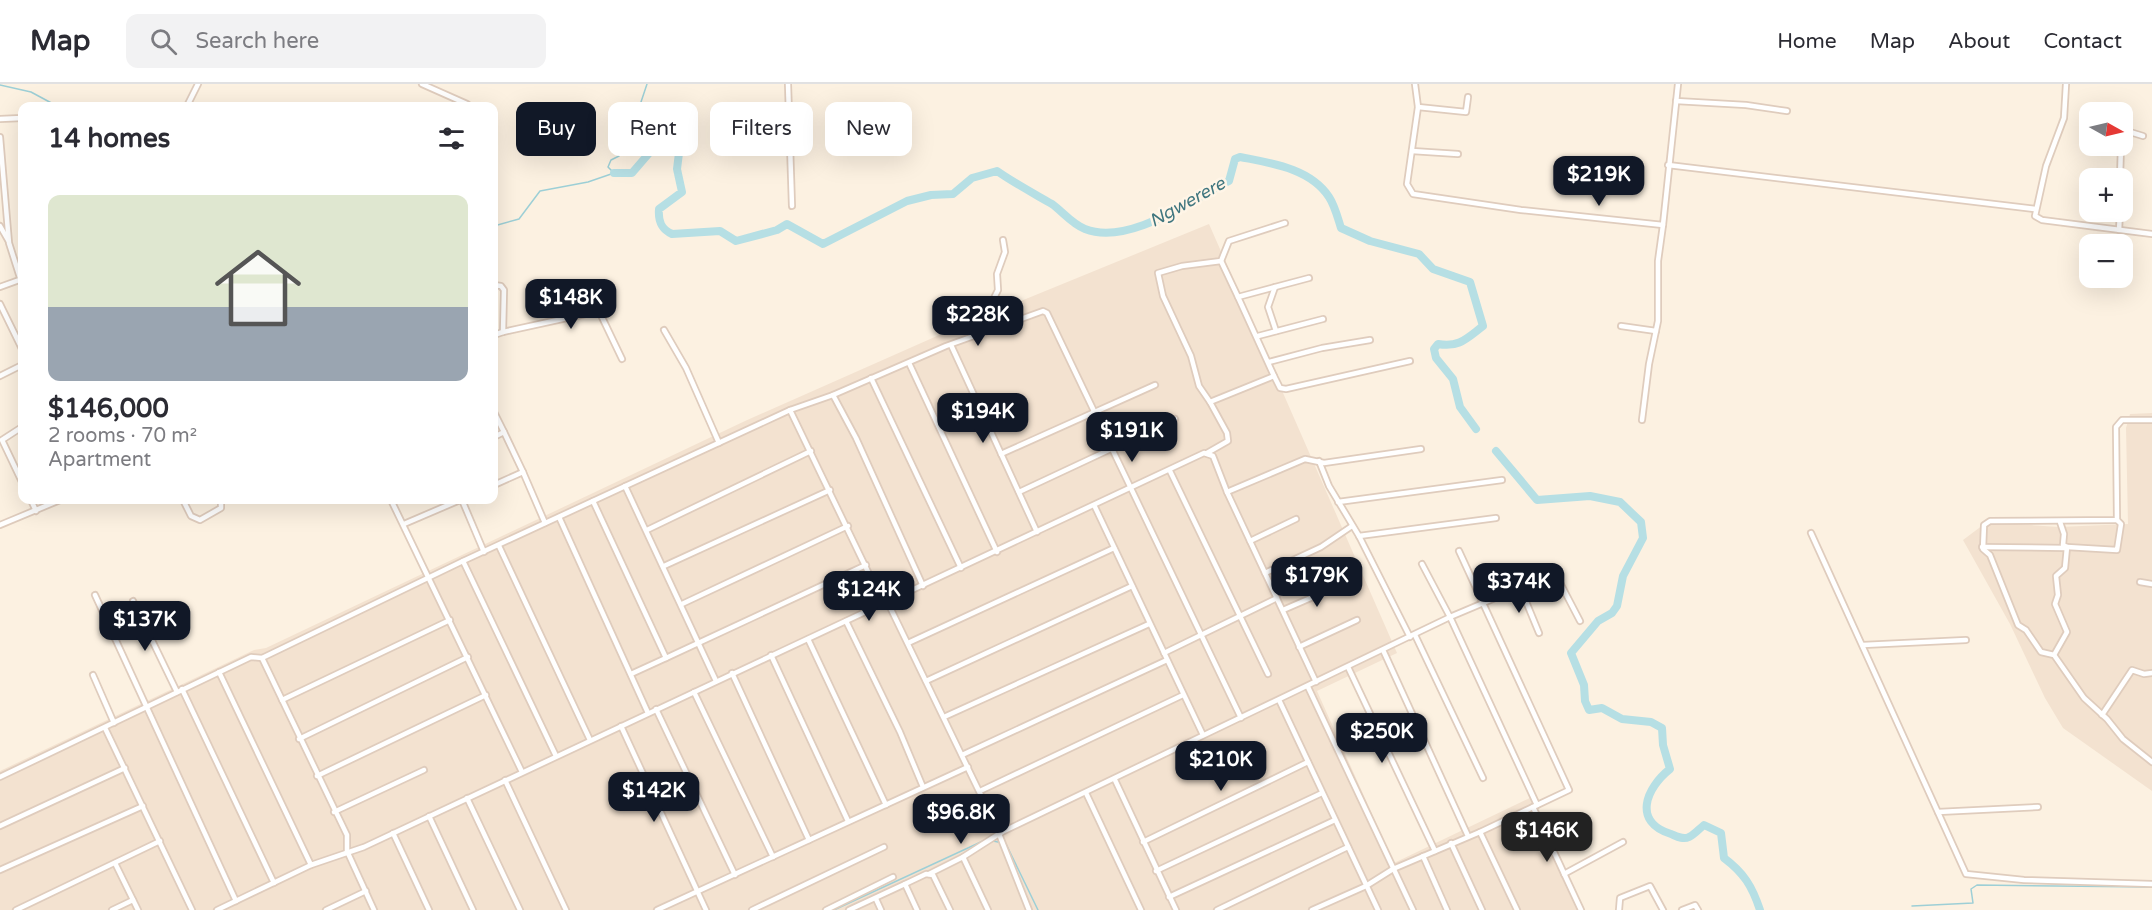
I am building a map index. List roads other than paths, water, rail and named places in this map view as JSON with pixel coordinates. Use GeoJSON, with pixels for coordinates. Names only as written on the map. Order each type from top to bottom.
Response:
{"type":"FeatureCollection","features":[{"type":"Feature","properties":{"kind":"street"},"geometry":{"type":"LineString","coordinates":[[189,102],[198,84]]}},
{"type":"Feature","properties":{"kind":"street"},"geometry":{"type":"LineString","coordinates":[[422,84],[462,102]]}},
{"type":"Feature","properties":{"kind":"street"},"geometry":{"type":"LineString","coordinates":[[788,84],[792,206]]}},
{"type":"Feature","properties":{"kind":"street"},"geometry":{"type":"LineString","coordinates":[[1415,84],[1418,107],[1407,184],[1410,192],[1417,196],[1663,225]]}},
{"type":"Feature","properties":{"kind":"street"},"geometry":{"type":"LineString","coordinates":[[1642,420],[1648,364],[1656,332],[1659,261],[1678,84]]}},
{"type":"Feature","properties":{"kind":"street"},"geometry":{"type":"LineString","coordinates":[[2066,84],[2064,118],[2046,166],[2035,216],[2039,220],[2152,234]]}},
{"type":"Feature","properties":{"kind":"street"},"geometry":{"type":"LineString","coordinates":[[1418,107],[1466,112],[1468,97]]}},
{"type":"Feature","properties":{"kind":"street"},"geometry":{"type":"LineString","coordinates":[[1676,101],[1787,111]]}},
{"type":"Feature","properties":{"kind":"street"},"geometry":{"type":"LineString","coordinates":[[0,119],[18,118]]}},
{"type":"Feature","properties":{"kind":"street"},"geometry":{"type":"LineString","coordinates":[[2133,133],[2143,135]]}},
{"type":"Feature","properties":{"kind":"street"},"geometry":{"type":"LineString","coordinates":[[0,137],[9,243]]}},
{"type":"Feature","properties":{"kind":"street"},"geometry":{"type":"LineString","coordinates":[[1412,152],[1458,154]]}},
{"type":"Feature","properties":{"kind":"street"},"geometry":{"type":"LineString","coordinates":[[1668,165],[2035,209]]}},
{"type":"Feature","properties":{"kind":"street"},"geometry":{"type":"LineString","coordinates":[[2120,222],[2120,230]]}},
{"type":"Feature","properties":{"kind":"street"},"geometry":{"type":"LineString","coordinates":[[1285,223],[1229,241],[1221,261],[1281,388],[1286,389],[1410,361]]}},
{"type":"Feature","properties":{"kind":"street"},"geometry":{"type":"LineString","coordinates":[[0,226],[18,269]]}},
{"type":"Feature","properties":{"kind":"street"},"geometry":{"type":"LineString","coordinates":[[998,328],[992,302],[998,290],[997,274],[1005,252],[1003,240]]}},
{"type":"Feature","properties":{"kind":"street"},"geometry":{"type":"LineString","coordinates":[[217,910],[311,865],[364,847],[771,654],[1095,507],[1228,441],[1227,433],[1199,386],[1191,356],[1163,296],[1158,273],[1182,266],[1221,261]]}},
{"type":"Feature","properties":{"kind":"street"},"geometry":{"type":"LineString","coordinates":[[1238,297],[1310,278]]}},
{"type":"Feature","properties":{"kind":"street"},"geometry":{"type":"LineString","coordinates":[[0,287],[18,281]]}},
{"type":"Feature","properties":{"kind":"street"},"geometry":{"type":"LineString","coordinates":[[498,286],[504,290],[503,332]]}},
{"type":"Feature","properties":{"kind":"street"},"geometry":{"type":"LineString","coordinates":[[1275,287],[1268,307],[1276,332]]}},
{"type":"Feature","properties":{"kind":"street"},"geometry":{"type":"LineString","coordinates":[[0,303],[18,341]]}},
{"type":"Feature","properties":{"kind":"street"},"geometry":{"type":"LineString","coordinates":[[498,334],[547,325],[599,311],[622,359]]}},
{"type":"Feature","properties":{"kind":"street"},"geometry":{"type":"LineString","coordinates":[[0,777],[219,672],[252,657],[262,658],[464,561],[790,410],[1040,312],[1047,313],[1241,718]]}},
{"type":"Feature","properties":{"kind":"street"},"geometry":{"type":"LineString","coordinates":[[1258,336],[1323,319]]}},
{"type":"Feature","properties":{"kind":"street"},"geometry":{"type":"LineString","coordinates":[[1621,326],[1656,332]]}},
{"type":"Feature","properties":{"kind":"street"},"geometry":{"type":"LineString","coordinates":[[664,330],[686,368],[719,443]]}},
{"type":"Feature","properties":{"kind":"street"},"geometry":{"type":"LineString","coordinates":[[1269,362],[1322,348],[1370,340]]}},
{"type":"Feature","properties":{"kind":"street"},"geometry":{"type":"LineString","coordinates":[[951,345],[1037,532]]}},
{"type":"Feature","properties":{"kind":"street"},"geometry":{"type":"LineString","coordinates":[[909,363],[997,552]]}},
{"type":"Feature","properties":{"kind":"street"},"geometry":{"type":"LineString","coordinates":[[0,376],[18,367]]}},
{"type":"Feature","properties":{"kind":"street"},"geometry":{"type":"LineString","coordinates":[[1210,402],[1274,376]]}},
{"type":"Feature","properties":{"kind":"street"},"geometry":{"type":"LineString","coordinates":[[871,378],[961,568]]}},
{"type":"Feature","properties":{"kind":"street"},"geometry":{"type":"LineString","coordinates":[[1001,454],[1155,385]]}},
{"type":"Feature","properties":{"kind":"street"},"geometry":{"type":"LineString","coordinates":[[833,395],[856,438],[923,586]]}},
{"type":"Feature","properties":{"kind":"street"},"geometry":{"type":"LineString","coordinates":[[790,410],[1001,833],[1029,910]]}},
{"type":"Feature","properties":{"kind":"street"},"geometry":{"type":"LineString","coordinates":[[1019,492],[1175,419]]}},
{"type":"Feature","properties":{"kind":"street"},"geometry":{"type":"LineString","coordinates":[[498,420],[545,523]]}},
{"type":"Feature","properties":{"kind":"street"},"geometry":{"type":"LineString","coordinates":[[2116,520],[2116,427],[2122,420],[2152,420]]}},
{"type":"Feature","properties":{"kind":"street"},"geometry":{"type":"LineString","coordinates":[[18,430],[2,440],[18,474]]}},
{"type":"Feature","properties":{"kind":"street"},"geometry":{"type":"LineString","coordinates":[[498,435],[504,432]]}},
{"type":"Feature","properties":{"kind":"street"},"geometry":{"type":"LineString","coordinates":[[1227,492],[1305,459],[1324,463],[1421,449]]}},
{"type":"Feature","properties":{"kind":"street"},"geometry":{"type":"LineString","coordinates":[[647,530],[811,452]]}},
{"type":"Feature","properties":{"kind":"street"},"geometry":{"type":"LineString","coordinates":[[1207,453],[1213,456],[1227,492],[1316,682]]}},
{"type":"Feature","properties":{"kind":"street"},"geometry":{"type":"LineString","coordinates":[[1318,460],[1338,502],[1359,536],[1412,636],[1483,778]]}},
{"type":"Feature","properties":{"kind":"street"},"geometry":{"type":"LineString","coordinates":[[1170,471],[1268,674]]}},
{"type":"Feature","properties":{"kind":"street"},"geometry":{"type":"LineString","coordinates":[[498,484],[523,472]]}},
{"type":"Feature","properties":{"kind":"street"},"geometry":{"type":"LineString","coordinates":[[1338,502],[1502,480]]}},
{"type":"Feature","properties":{"kind":"street"},"geometry":{"type":"LineString","coordinates":[[625,486],[716,681]]}},
{"type":"Feature","properties":{"kind":"street"},"geometry":{"type":"LineString","coordinates":[[664,566],[830,490]]}},
{"type":"Feature","properties":{"kind":"street"},"geometry":{"type":"LineString","coordinates":[[593,501],[666,658]]}},
{"type":"Feature","properties":{"kind":"street"},"geometry":{"type":"LineString","coordinates":[[33,504],[36,511]]}},
{"type":"Feature","properties":{"kind":"street"},"geometry":{"type":"LineString","coordinates":[[0,525],[36,511],[47,504]]}},
{"type":"Feature","properties":{"kind":"street"},"geometry":{"type":"LineString","coordinates":[[185,504],[191,516],[200,520],[221,508],[221,504]]}},
{"type":"Feature","properties":{"kind":"street"},"geometry":{"type":"LineString","coordinates":[[394,504],[522,772]]}},
{"type":"Feature","properties":{"kind":"street"},"geometry":{"type":"LineString","coordinates":[[404,524],[452,504]]}},
{"type":"Feature","properties":{"kind":"street"},"geometry":{"type":"LineString","coordinates":[[463,504],[484,552]]}},
{"type":"Feature","properties":{"kind":"street"},"geometry":{"type":"LineString","coordinates":[[1095,507],[1203,735]]}},
{"type":"Feature","properties":{"kind":"street"},"geometry":{"type":"LineString","coordinates":[[559,517],[648,713]]}},
{"type":"Feature","properties":{"kind":"street"},"geometry":{"type":"LineString","coordinates":[[1359,536],[1496,518]]}},
{"type":"Feature","properties":{"kind":"street"},"geometry":{"type":"LineString","coordinates":[[1250,541],[1296,519]]}},
{"type":"Feature","properties":{"kind":"street"},"geometry":{"type":"LineString","coordinates":[[1982,547],[2116,550],[2121,524],[2116,520],[1987,522],[1982,532],[1982,547],[1990,555],[2018,625],[2025,628],[2041,652],[2054,655],[2068,679],[2123,739],[2152,762]]}},
{"type":"Feature","properties":{"kind":"street"},"geometry":{"type":"LineString","coordinates":[[2054,655],[2067,632],[2055,604],[2058,595],[2056,578],[2066,568],[2066,548],[2060,522]]}},
{"type":"Feature","properties":{"kind":"street"},"geometry":{"type":"LineString","coordinates":[[682,604],[848,526]]}},
{"type":"Feature","properties":{"kind":"street"},"geometry":{"type":"LineString","coordinates":[[1266,573],[1321,547],[1352,526]]}},
{"type":"Feature","properties":{"kind":"street"},"geometry":{"type":"LineString","coordinates":[[1811,533],[1966,874],[1972,877],[2152,884]]}},
{"type":"Feature","properties":{"kind":"street"},"geometry":{"type":"LineString","coordinates":[[499,546],[590,740]]}},
{"type":"Feature","properties":{"kind":"street"},"geometry":{"type":"LineString","coordinates":[[908,643],[1114,548]]}},
{"type":"Feature","properties":{"kind":"street"},"geometry":{"type":"LineString","coordinates":[[1312,910],[1366,886],[1393,869],[1567,792],[1570,786],[1481,603],[1459,551]]}},
{"type":"Feature","properties":{"kind":"street"},"geometry":{"type":"LineString","coordinates":[[464,561],[556,756]]}},
{"type":"Feature","properties":{"kind":"street"},"geometry":{"type":"LineString","coordinates":[[1422,564],[1450,617],[1581,910]]}},
{"type":"Feature","properties":{"kind":"street"},"geometry":{"type":"LineString","coordinates":[[631,674],[866,565]]}},
{"type":"Feature","properties":{"kind":"street"},"geometry":{"type":"LineString","coordinates":[[849,910],[929,874],[963,857],[1001,833],[1115,780],[1203,735],[1308,687],[1450,617],[1520,587],[1556,575],[1580,621]]}},
{"type":"Feature","properties":{"kind":"street"},"geometry":{"type":"LineString","coordinates":[[2140,582],[2152,584]]}},
{"type":"Feature","properties":{"kind":"street"},"geometry":{"type":"LineString","coordinates":[[1283,610],[1343,585]]}},
{"type":"Feature","properties":{"kind":"street"},"geometry":{"type":"LineString","coordinates":[[926,681],[1132,586]]}},
{"type":"Feature","properties":{"kind":"street"},"geometry":{"type":"LineString","coordinates":[[1520,587],[1539,633]]}},
{"type":"Feature","properties":{"kind":"street"},"geometry":{"type":"LineString","coordinates":[[95,595],[236,901]]}},
{"type":"Feature","properties":{"kind":"street"},"geometry":{"type":"LineString","coordinates":[[1164,653],[1277,598]]}},
{"type":"Feature","properties":{"kind":"street"},"geometry":{"type":"LineString","coordinates":[[133,602],[274,883]]}},
{"type":"Feature","properties":{"kind":"street"},"geometry":{"type":"LineString","coordinates":[[1299,647],[1357,620]]}},
{"type":"Feature","properties":{"kind":"street"},"geometry":{"type":"LineString","coordinates":[[282,700],[450,621]]}},
{"type":"Feature","properties":{"kind":"street"},"geometry":{"type":"LineString","coordinates":[[846,621],[900,732],[923,787]]}},
{"type":"Feature","properties":{"kind":"street"},"geometry":{"type":"LineString","coordinates":[[944,717],[1149,624]]}},
{"type":"Feature","properties":{"kind":"street"},"geometry":{"type":"LineString","coordinates":[[808,639],[886,805]]}},
{"type":"Feature","properties":{"kind":"street"},"geometry":{"type":"LineString","coordinates":[[1863,645],[1966,640]]}},
{"type":"Feature","properties":{"kind":"street"},"geometry":{"type":"LineString","coordinates":[[1383,651],[1468,836]]}},
{"type":"Feature","properties":{"kind":"street"},"geometry":{"type":"LineString","coordinates":[[771,654],[848,821]]}},
{"type":"Feature","properties":{"kind":"street"},"geometry":{"type":"LineString","coordinates":[[300,739],[468,657]]}},
{"type":"Feature","properties":{"kind":"street"},"geometry":{"type":"LineString","coordinates":[[262,658],[346,836],[347,851],[374,910]]}},
{"type":"Feature","properties":{"kind":"street"},"geometry":{"type":"LineString","coordinates":[[962,755],[1167,660]]}},
{"type":"Feature","properties":{"kind":"street"},"geometry":{"type":"LineString","coordinates":[[1348,667],[1435,851]]}},
{"type":"Feature","properties":{"kind":"street"},"geometry":{"type":"LineString","coordinates":[[2102,715],[2132,670],[2144,674],[2152,673]]}},
{"type":"Feature","properties":{"kind":"street"},"geometry":{"type":"LineString","coordinates":[[219,672],[311,865]]}},
{"type":"Feature","properties":{"kind":"street"},"geometry":{"type":"LineString","coordinates":[[732,673],[809,840]]}},
{"type":"Feature","properties":{"kind":"street"},"geometry":{"type":"LineString","coordinates":[[93,675],[114,723]]}},
{"type":"Feature","properties":{"kind":"street"},"geometry":{"type":"LineString","coordinates":[[1308,687],[1413,910]]}},
{"type":"Feature","properties":{"kind":"street"},"geometry":{"type":"LineString","coordinates":[[694,692],[773,857]]}},
{"type":"Feature","properties":{"kind":"street"},"geometry":{"type":"LineString","coordinates":[[317,776],[486,695]]}},
{"type":"Feature","properties":{"kind":"street"},"geometry":{"type":"LineString","coordinates":[[980,791],[1184,695]]}},
{"type":"Feature","properties":{"kind":"street"},"geometry":{"type":"LineString","coordinates":[[1279,700],[1378,910]]}},
{"type":"Feature","properties":{"kind":"street"},"geometry":{"type":"LineString","coordinates":[[656,709],[735,875]]}},
{"type":"Feature","properties":{"kind":"street"},"geometry":{"type":"LineString","coordinates":[[621,726],[706,910]]}},
{"type":"Feature","properties":{"kind":"street"},"geometry":{"type":"LineString","coordinates":[[105,728],[192,910]]}},
{"type":"Feature","properties":{"kind":"street"},"geometry":{"type":"LineString","coordinates":[[1143,842],[1308,762]]}},
{"type":"Feature","properties":{"kind":"street"},"geometry":{"type":"LineString","coordinates":[[657,910],[968,767]]}},
{"type":"Feature","properties":{"kind":"street"},"geometry":{"type":"LineString","coordinates":[[0,826],[124,768]]}},
{"type":"Feature","properties":{"kind":"street"},"geometry":{"type":"LineString","coordinates":[[334,812],[424,770]]}},
{"type":"Feature","properties":{"kind":"street"},"geometry":{"type":"LineString","coordinates":[[504,780],[566,910]]}},
{"type":"Feature","properties":{"kind":"street"},"geometry":{"type":"LineString","coordinates":[[1115,780],[1176,910]]}},
{"type":"Feature","properties":{"kind":"street"},"geometry":{"type":"LineString","coordinates":[[1086,793],[1142,910]]}},
{"type":"Feature","properties":{"kind":"street"},"geometry":{"type":"LineString","coordinates":[[1156,871],[1323,793]]}},
{"type":"Feature","properties":{"kind":"street"},"geometry":{"type":"LineString","coordinates":[[467,798],[520,910]]}},
{"type":"Feature","properties":{"kind":"street"},"geometry":{"type":"LineString","coordinates":[[0,870],[143,806]]}},
{"type":"Feature","properties":{"kind":"street"},"geometry":{"type":"LineString","coordinates":[[1938,812],[2038,807]]}},
{"type":"Feature","properties":{"kind":"street"},"geometry":{"type":"LineString","coordinates":[[429,816],[473,910]]}},
{"type":"Feature","properties":{"kind":"street"},"geometry":{"type":"LineString","coordinates":[[1169,897],[1335,820]]}},
{"type":"Feature","properties":{"kind":"street"},"geometry":{"type":"LineString","coordinates":[[1480,832],[1517,910]]}},
{"type":"Feature","properties":{"kind":"street"},"geometry":{"type":"LineString","coordinates":[[393,833],[429,910]]}},
{"type":"Feature","properties":{"kind":"street"},"geometry":{"type":"LineString","coordinates":[[16,910],[160,841]]}},
{"type":"Feature","properties":{"kind":"street"},"geometry":{"type":"LineString","coordinates":[[1564,874],[1623,842]]}},
{"type":"Feature","properties":{"kind":"street"},"geometry":{"type":"LineString","coordinates":[[1451,843],[1482,910]]}},
{"type":"Feature","properties":{"kind":"street"},"geometry":{"type":"LineString","coordinates":[[752,910],[884,847]]}},
{"type":"Feature","properties":{"kind":"street"},"geometry":{"type":"LineString","coordinates":[[1217,910],[1348,847]]}},
{"type":"Feature","properties":{"kind":"street"},"geometry":{"type":"LineString","coordinates":[[1424,856],[1448,910]]}},
{"type":"Feature","properties":{"kind":"street"},"geometry":{"type":"LineString","coordinates":[[963,857],[988,910]]}},
{"type":"Feature","properties":{"kind":"street"},"geometry":{"type":"LineString","coordinates":[[115,863],[138,910]]}},
{"type":"Feature","properties":{"kind":"street"},"geometry":{"type":"LineString","coordinates":[[929,874],[935,877],[950,910]]}},
{"type":"Feature","properties":{"kind":"street"},"geometry":{"type":"LineString","coordinates":[[826,910],[893,877]]}},
{"type":"Feature","properties":{"kind":"street"},"geometry":{"type":"LineString","coordinates":[[905,884],[917,910]]}},
{"type":"Feature","properties":{"kind":"street"},"geometry":{"type":"LineString","coordinates":[[1619,910],[1620,898],[1647,886],[1653,887],[1663,910]]}},
{"type":"Feature","properties":{"kind":"street"},"geometry":{"type":"LineString","coordinates":[[326,910],[366,891]]}},
{"type":"Feature","properties":{"kind":"street"},"geometry":{"type":"LineString","coordinates":[[876,899],[881,910]]}},
{"type":"Feature","properties":{"kind":"street"},"geometry":{"type":"LineString","coordinates":[[112,910],[133,900]]}},
{"type":"Feature","properties":{"kind":"street"},"geometry":{"type":"LineString","coordinates":[[1682,910],[1693,905],[1698,910]]}},
{"type":"Feature","properties":{"kind":"waterway","name":"Ngwerere"},"geometry":{"type":"LineString","coordinates":[[614,173],[608,167],[611,160],[619,156],[619,130],[638,111],[647,84]]}},
{"type":"Feature","properties":{"kind":"waterway"},"geometry":{"type":"LineString","coordinates":[[0,85],[31,92],[50,102]]}},
{"type":"Feature","properties":{"kind":"waterway","name":"Ngwerere"},"geometry":{"type":"LineString","coordinates":[[614,173],[632,173],[657,144],[670,144],[679,153],[677,169],[682,192],[659,209],[661,224],[668,232],[672,234],[720,231],[736,241],[777,230],[787,224],[823,244],[907,201],[931,195],[953,194],[972,178],[997,171],[1052,204],[1080,227],[1102,233],[1140,226],[1178,209],[1229,181],[1235,159],[1240,157],[1289,168],[1321,187],[1331,201],[1341,228],[1370,241],[1419,254],[1433,269],[1470,282],[1483,326],[1462,341],[1452,345],[1438,344],[1434,349],[1436,358],[1453,379],[1460,407],[1476,429]]}},
{"type":"Feature","properties":{"kind":"waterway"},"geometry":{"type":"LineString","coordinates":[[498,225],[519,219],[540,191],[588,182],[614,173]]}},
{"type":"Feature","properties":{"kind":"waterway","name":"Ngwerere"},"geometry":{"type":"LineString","coordinates":[[1496,451],[1537,500],[1590,496],[1620,502],[1641,522],[1643,538],[1623,576],[1617,606],[1612,613],[1598,621],[1571,653],[1584,685],[1585,701],[1589,710],[1602,708],[1622,719],[1651,722],[1662,728],[1663,745],[1670,769],[1649,795],[1647,813],[1651,821],[1659,829],[1682,838],[1691,836],[1704,825],[1721,833],[1724,858],[1746,881],[1760,910]]}},
{"type":"Feature","properties":{"kind":"waterway"},"geometry":{"type":"LineString","coordinates":[[834,910],[983,841]]}},
{"type":"Feature","properties":{"kind":"waterway"},"geometry":{"type":"LineString","coordinates":[[993,841],[998,842]]}},
{"type":"Feature","properties":{"kind":"waterway"},"geometry":{"type":"LineString","coordinates":[[1006,844],[1038,910]]}},
{"type":"Feature","properties":{"kind":"waterway"},"geometry":{"type":"LineString","coordinates":[[1912,906],[1973,903],[1971,889],[1977,885],[2152,887]]}}]}
